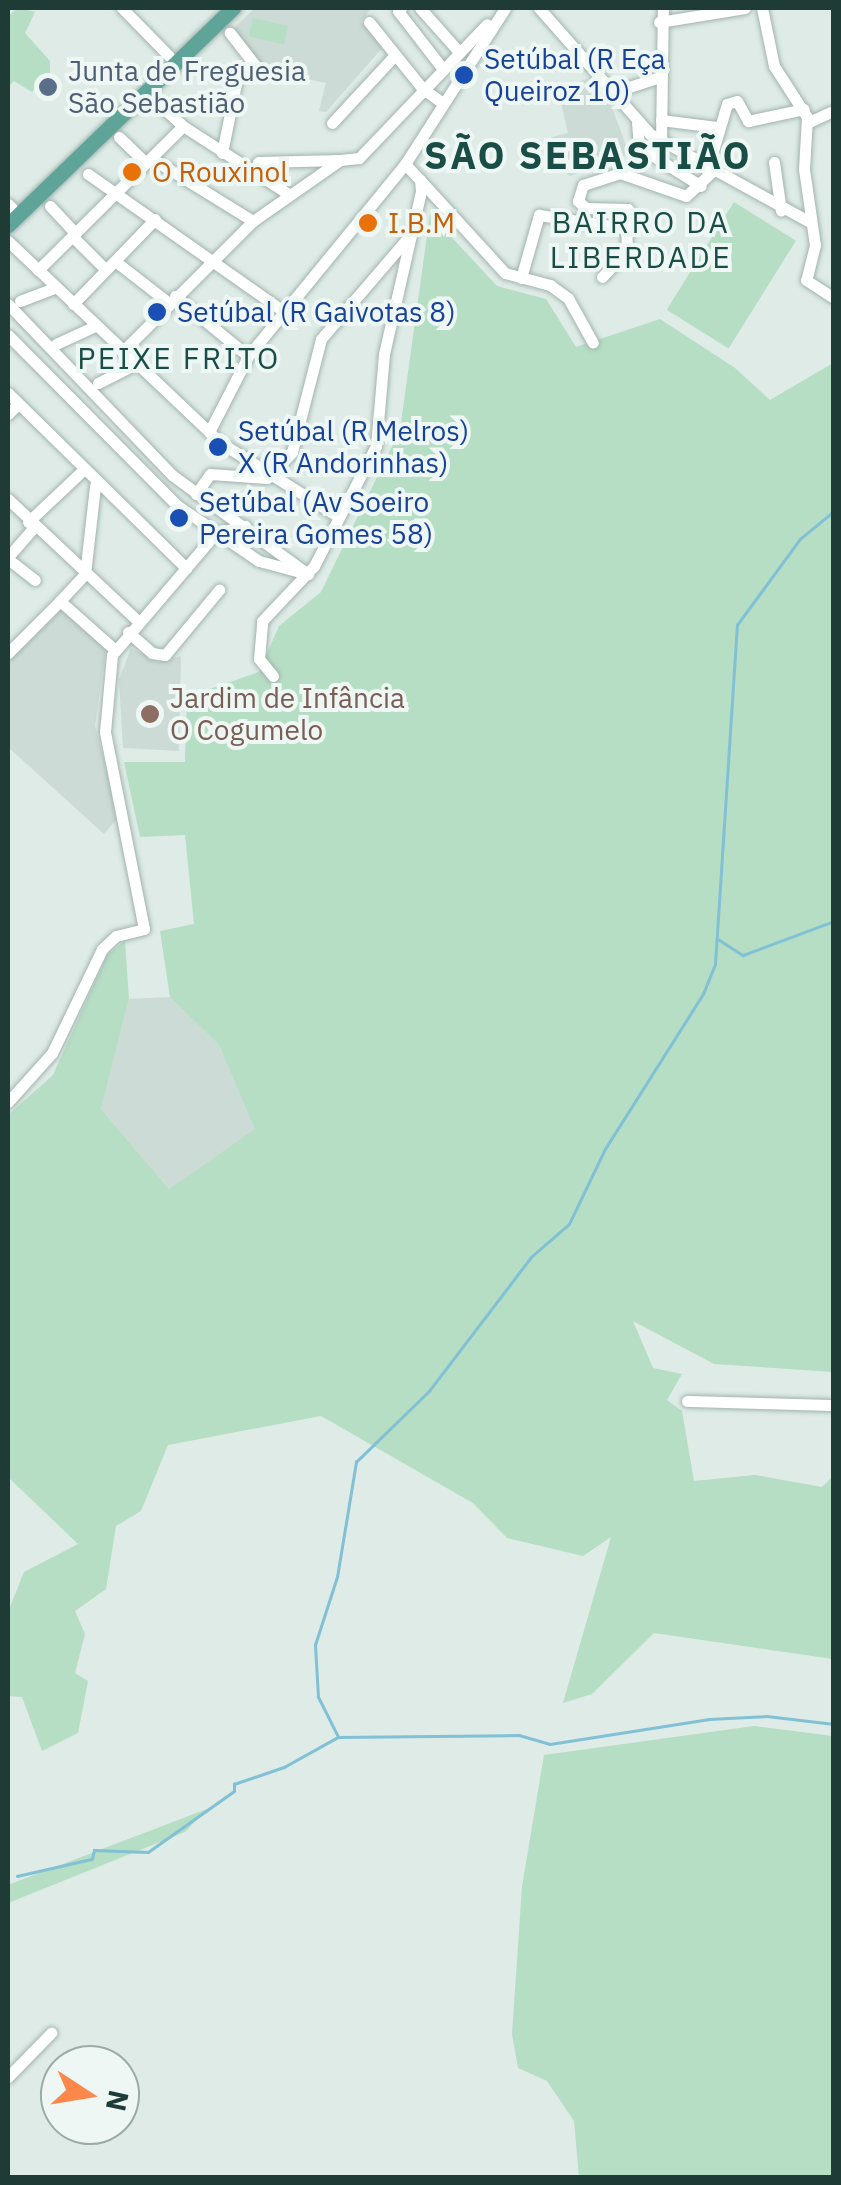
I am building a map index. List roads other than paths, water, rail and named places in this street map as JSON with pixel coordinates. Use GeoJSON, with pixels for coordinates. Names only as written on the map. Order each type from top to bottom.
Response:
{"type":"FeatureCollection","features":[{"type":"Feature","properties":{"kind":"main road"},"geometry":{"type":"LineString","coordinates":[[9,208],[220,8]]}},
{"type":"Feature","properties":{"kind":"main road"},"geometry":{"type":"LineString","coordinates":[[8,226],[234,8]]}},
{"type":"Feature","properties":{"kind":"street"},"geometry":{"type":"LineString","coordinates":[[122,8],[169,56]]}},
{"type":"Feature","properties":{"kind":"street"},"geometry":{"type":"LineString","coordinates":[[401,8],[442,68]]}},
{"type":"Feature","properties":{"kind":"street"},"geometry":{"type":"LineString","coordinates":[[420,8],[458,52]]}},
{"type":"Feature","properties":{"kind":"street"},"geometry":{"type":"LineString","coordinates":[[258,162],[359,158],[422,88],[504,8]]}},
{"type":"Feature","properties":{"kind":"street"},"geometry":{"type":"LineString","coordinates":[[210,432],[248,356],[405,164],[440,102],[504,8]]}},
{"type":"Feature","properties":{"kind":"street"},"geometry":{"type":"LineString","coordinates":[[539,8],[637,123],[661,143],[781,212],[810,222]]}},
{"type":"Feature","properties":{"kind":"street"},"geometry":{"type":"LineString","coordinates":[[661,143],[658,22],[663,8]]}},
{"type":"Feature","properties":{"kind":"street"},"geometry":{"type":"LineString","coordinates":[[658,22],[745,8]]}},
{"type":"Feature","properties":{"kind":"street"},"geometry":{"type":"LineString","coordinates":[[762,8],[774,66],[804,109],[807,123],[804,170],[815,245],[806,280],[834,298]]}},
{"type":"Feature","properties":{"kind":"street"},"geometry":{"type":"LineString","coordinates":[[369,22],[422,88],[440,102]]}},
{"type":"Feature","properties":{"kind":"street"},"geometry":{"type":"LineString","coordinates":[[222,153],[238,74],[258,69],[230,33]]}},
{"type":"Feature","properties":{"kind":"street"},"geometry":{"type":"LineString","coordinates":[[332,123],[394,56]]}},
{"type":"Feature","properties":{"kind":"street"},"geometry":{"type":"LineString","coordinates":[[610,93],[660,77]]}},
{"type":"Feature","properties":{"kind":"street"},"geometry":{"type":"LineString","coordinates":[[146,92],[183,126],[290,195]]}},
{"type":"Feature","properties":{"kind":"street"},"geometry":{"type":"LineString","coordinates":[[602,276],[627,250],[628,209],[586,208],[578,200],[583,185],[620,173],[686,196],[701,186],[709,172],[723,107],[738,101],[748,121],[804,109]]}},
{"type":"Feature","properties":{"kind":"street"},"geometry":{"type":"LineString","coordinates":[[807,123],[831,112]]}},
{"type":"Feature","properties":{"kind":"street"},"geometry":{"type":"LineString","coordinates":[[661,120],[717,127]]}},
{"type":"Feature","properties":{"kind":"street"},"geometry":{"type":"LineString","coordinates":[[637,123],[640,147],[701,186]]}},
{"type":"Feature","properties":{"kind":"street"},"geometry":{"type":"LineString","coordinates":[[38,270],[183,126]]}},
{"type":"Feature","properties":{"kind":"street"},"geometry":{"type":"LineString","coordinates":[[119,137],[149,160],[254,221]]}},
{"type":"Feature","properties":{"kind":"street"},"geometry":{"type":"LineString","coordinates":[[122,352],[213,256],[254,221],[340,160]]}},
{"type":"Feature","properties":{"kind":"street"},"geometry":{"type":"LineString","coordinates":[[774,162],[781,212]]}},
{"type":"Feature","properties":{"kind":"street"},"geometry":{"type":"LineString","coordinates":[[405,164],[488,258],[521,278],[550,285],[568,298],[593,343]]}},
{"type":"Feature","properties":{"kind":"street"},"geometry":{"type":"LineString","coordinates":[[88,174],[113,196],[213,256],[283,311]]}},
{"type":"Feature","properties":{"kind":"street"},"geometry":{"type":"LineString","coordinates":[[273,676],[259,659],[262,621],[308,574],[376,446],[384,354],[420,180]]}},
{"type":"Feature","properties":{"kind":"street"},"geometry":{"type":"LineString","coordinates":[[50,206],[74,234],[111,266],[172,300],[248,356]]}},
{"type":"Feature","properties":{"kind":"street"},"geometry":{"type":"LineString","coordinates":[[521,278],[539,215],[626,226]]}},
{"type":"Feature","properties":{"kind":"street"},"geometry":{"type":"LineString","coordinates":[[74,304],[156,219]]}},
{"type":"Feature","properties":{"kind":"street"},"geometry":{"type":"LineString","coordinates":[[267,478],[292,452],[320,339],[412,232]]}},
{"type":"Feature","properties":{"kind":"street"},"geometry":{"type":"LineString","coordinates":[[8,241],[210,432],[267,478],[338,517]]}},
{"type":"Feature","properties":{"kind":"street"},"geometry":{"type":"LineString","coordinates":[[384,264],[398,262],[403,273]]}},
{"type":"Feature","properties":{"kind":"street"},"geometry":{"type":"LineString","coordinates":[[56,287],[14,303],[196,494],[272,543],[308,574]]}},
{"type":"Feature","properties":{"kind":"street"},"geometry":{"type":"LineString","coordinates":[[56,344],[96,326]]}},
{"type":"Feature","properties":{"kind":"street"},"geometry":{"type":"LineString","coordinates":[[8,336],[156,488],[259,562],[308,574]]}},
{"type":"Feature","properties":{"kind":"street"},"geometry":{"type":"LineString","coordinates":[[98,383],[136,364]]}},
{"type":"Feature","properties":{"kind":"street"},"geometry":{"type":"LineString","coordinates":[[8,392],[96,486],[186,568]]}},
{"type":"Feature","properties":{"kind":"street"},"geometry":{"type":"LineString","coordinates":[[8,414],[18,404]]}},
{"type":"Feature","properties":{"kind":"street"},"geometry":{"type":"LineString","coordinates":[[35,580],[8,558],[31,524],[82,471]]}},
{"type":"Feature","properties":{"kind":"street"},"geometry":{"type":"LineString","coordinates":[[196,494],[210,474],[267,478]]}},
{"type":"Feature","properties":{"kind":"street"},"geometry":{"type":"LineString","coordinates":[[8,652],[85,574],[96,486]]}},
{"type":"Feature","properties":{"kind":"street"},"geometry":{"type":"LineString","coordinates":[[8,500],[137,620]]}},
{"type":"Feature","properties":{"kind":"street"},"geometry":{"type":"LineString","coordinates":[[8,1102],[52,1053],[102,949],[116,936],[144,929],[104,732],[106,680],[116,650],[137,620],[216,532],[245,526]]}},
{"type":"Feature","properties":{"kind":"street"},"geometry":{"type":"LineString","coordinates":[[259,562],[276,559],[272,543]]}},
{"type":"Feature","properties":{"kind":"street"},"geometry":{"type":"LineString","coordinates":[[128,632],[152,653],[165,654],[219,590]]}},
{"type":"Feature","properties":{"kind":"street"},"geometry":{"type":"LineString","coordinates":[[60,601],[116,650]]}},
{"type":"Feature","properties":{"kind":"street"},"geometry":{"type":"LineString","coordinates":[[687,1401],[834,1405]]}},
{"type":"Feature","properties":{"kind":"street"},"geometry":{"type":"LineString","coordinates":[[8,2077],[51,2033]]}},
{"type":"Feature","properties":{"kind":"waterway"},"geometry":{"type":"LineString","coordinates":[[338,1737],[318,1697],[315,1645],[337,1577],[356,1462],[429,1391],[531,1257],[569,1224],[605,1149],[703,994],[715,964],[737,625],[800,539],[834,511]]}},
{"type":"Feature","properties":{"kind":"waterway"},"geometry":{"type":"LineString","coordinates":[[718,939],[743,955],[834,921]]}},
{"type":"Feature","properties":{"kind":"waterway"},"geometry":{"type":"LineString","coordinates":[[17,1876],[92,1859],[94,1850],[148,1852],[234,1791],[234,1784],[284,1767],[338,1737],[519,1735],[550,1744],[709,1719],[767,1716],[834,1724]]}},
{"type":"Feature","properties":{"kind":"place","name":"Setúbal (R Eça Queiroz 10)"},"geometry":{"type":"Point","coordinates":[464,75]}},
{"type":"Feature","properties":{"kind":"place","name":"Junta de Freguesia São Sebastião"},"geometry":{"type":"Point","coordinates":[48,87]}},
{"type":"Feature","properties":{"kind":"place","name":"O Rouxinol"},"geometry":{"type":"Point","coordinates":[132,172]}},
{"type":"Feature","properties":{"kind":"place","name":"I.B.M"},"geometry":{"type":"Point","coordinates":[368,223]}},
{"type":"Feature","properties":{"kind":"place","name":"Setúbal (R Gaivotas 8)"},"geometry":{"type":"Point","coordinates":[157,312]}},
{"type":"Feature","properties":{"kind":"place","name":"Setúbal (R Melros) X (R Andorinhas)"},"geometry":{"type":"Point","coordinates":[218,447]}},
{"type":"Feature","properties":{"kind":"place","name":"Setúbal (Av Soeiro Pereira Gomes 58)"},"geometry":{"type":"Point","coordinates":[179,518]}},
{"type":"Feature","properties":{"kind":"place","name":"Jardim de Infância O Cogumelo"},"geometry":{"type":"Point","coordinates":[150,714]}},
{"type":"Feature","properties":{"kind":"district","name":"SÃO SEBASTIÃO"},"geometry":{"type":"Point","coordinates":[588,155]}},
{"type":"Feature","properties":{"kind":"district","name":"BAIRRO DA LIBERDADE"},"geometry":{"type":"Point","coordinates":[641,239]}},
{"type":"Feature","properties":{"kind":"district","name":"PEIXE FRITO"},"geometry":{"type":"Point","coordinates":[179,358]}}]}
